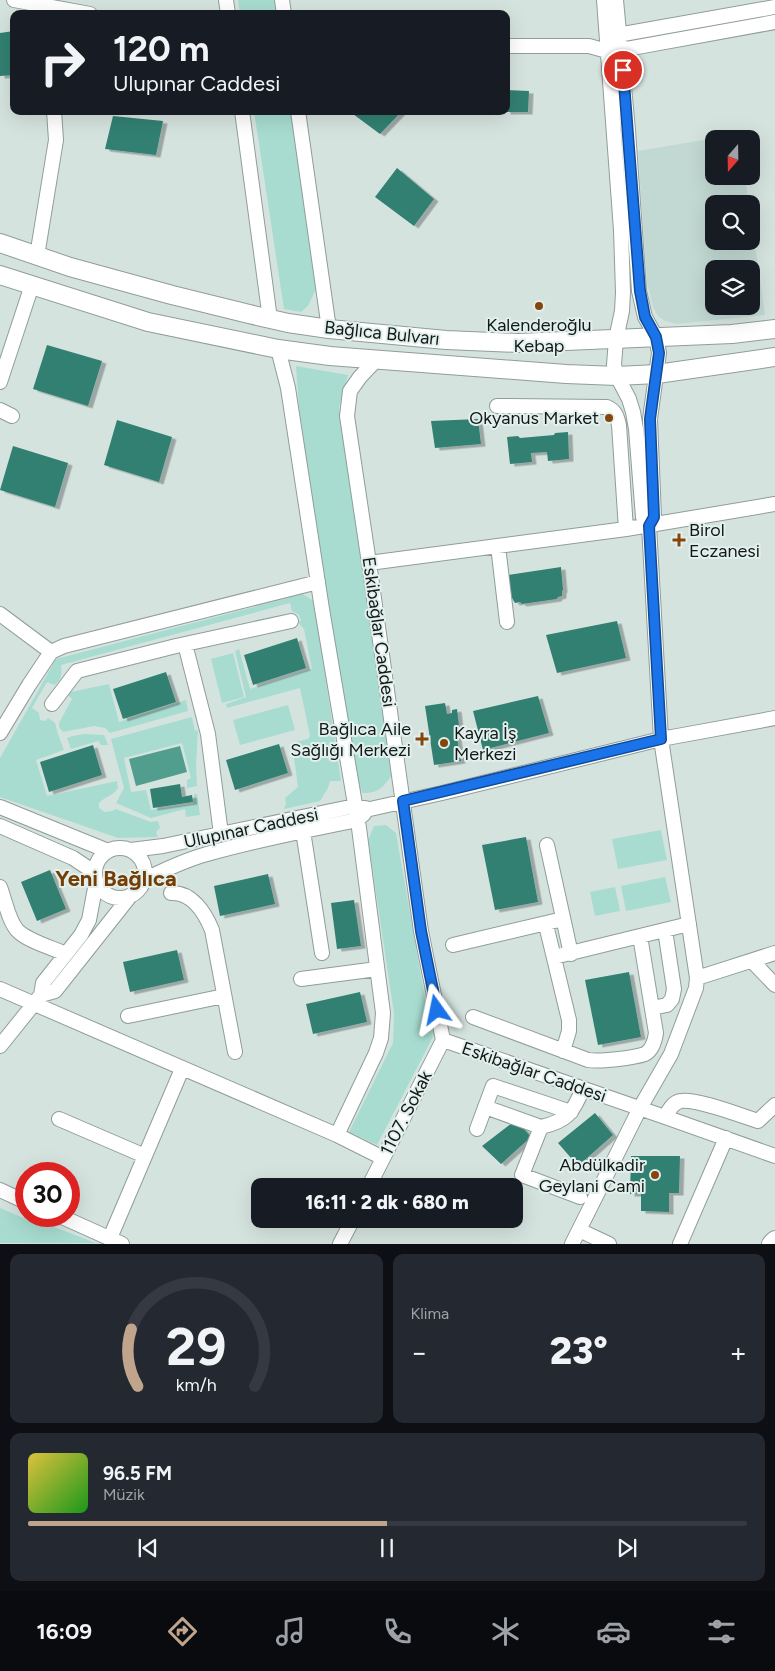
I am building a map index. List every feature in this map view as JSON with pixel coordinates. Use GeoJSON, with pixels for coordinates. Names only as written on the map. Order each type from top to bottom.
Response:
{"type":"FeatureCollection","features":[{"type":"Feature","properties":{"kind":"main road","name":"Bağlıca Bulvarı"},"geometry":{"type":"LineString","coordinates":[[0,243],[70,267],[123,282],[270,319],[329,329],[446,340],[509,342],[732,334],[775,329]]}},
{"type":"Feature","properties":{"kind":"main road","name":"Bağlıca Bulvarı"},"geometry":{"type":"LineString","coordinates":[[0,275],[148,322],[278,349],[330,356],[617,376],[657,374],[775,357]]}},
{"type":"Feature","properties":{"kind":"main road"},"geometry":{"type":"LineString","coordinates":[[771,1244],[775,1240]]}},
{"type":"Feature","properties":{"kind":"street"},"geometry":{"type":"LineString","coordinates":[[14,0],[68,10]]}},
{"type":"Feature","properties":{"kind":"street"},"geometry":{"type":"LineString","coordinates":[[604,0],[613,36]]}},
{"type":"Feature","properties":{"kind":"street"},"geometry":{"type":"LineString","coordinates":[[572,1244],[640,1108],[670,1054],[696,988],[689,924],[661,739],[649,526],[643,517],[633,412],[614,365],[616,339],[622,311],[621,230],[613,36],[616,0]]}},
{"type":"Feature","properties":{"kind":"street"},"geometry":{"type":"LineString","coordinates":[[589,46],[613,36],[775,7]]}},
{"type":"Feature","properties":{"kind":"street"},"geometry":{"type":"LineString","coordinates":[[510,46],[589,46],[614,50],[775,22]]}},
{"type":"Feature","properties":{"kind":"street"},"geometry":{"type":"LineString","coordinates":[[614,50],[640,291],[645,317],[656,337],[659,353],[650,419],[654,517],[649,526]]}},
{"type":"Feature","properties":{"kind":"street"},"geometry":{"type":"LineString","coordinates":[[37,256],[56,140],[54,115]]}},
{"type":"Feature","properties":{"kind":"street"},"geometry":{"type":"LineString","coordinates":[[243,115],[270,319]]}},
{"type":"Feature","properties":{"kind":"street"},"geometry":{"type":"LineString","coordinates":[[299,115],[329,329]]}},
{"type":"Feature","properties":{"kind":"street"},"geometry":{"type":"LineString","coordinates":[[0,382],[32,285]]}},
{"type":"Feature","properties":{"kind":"street"},"geometry":{"type":"LineString","coordinates":[[278,349],[288,388],[355,806],[383,1013],[381,1038],[376,1053],[337,1135]]}},
{"type":"Feature","properties":{"kind":"street","name":"Eskibağlar Caddesi"},"geometry":{"type":"LineString","coordinates":[[377,359],[350,391],[347,416],[421,931],[443,1040],[775,1156]]}},
{"type":"Feature","properties":{"kind":"street"},"geometry":{"type":"LineString","coordinates":[[497,406],[607,407],[612,409],[616,414],[619,425],[626,530]]}},
{"type":"Feature","properties":{"kind":"street"},"geometry":{"type":"LineString","coordinates":[[369,563],[626,530],[775,504]]}},
{"type":"Feature","properties":{"kind":"street"},"geometry":{"type":"LineString","coordinates":[[498,546],[507,622]]}},
{"type":"Feature","properties":{"kind":"street"},"geometry":{"type":"LineString","coordinates":[[0,733],[29,685],[52,652],[64,646],[318,582]]}},
{"type":"Feature","properties":{"kind":"street"},"geometry":{"type":"LineString","coordinates":[[0,614],[52,652]]}},
{"type":"Feature","properties":{"kind":"street"},"geometry":{"type":"LineString","coordinates":[[52,704],[77,671],[185,644],[291,622]]}},
{"type":"Feature","properties":{"kind":"street"},"geometry":{"type":"LineString","coordinates":[[185,644],[208,734],[221,834]]}},
{"type":"Feature","properties":{"kind":"street","name":"Ulupınar Caddesi"},"geometry":{"type":"LineString","coordinates":[[131,850],[163,846],[355,806],[370,808],[661,739],[775,718]]}},
{"type":"Feature","properties":{"kind":"street"},"geometry":{"type":"LineString","coordinates":[[0,807],[108,850]]}},
{"type":"Feature","properties":{"kind":"street"},"geometry":{"type":"LineString","coordinates":[[357,820],[370,808]]}},
{"type":"Feature","properties":{"kind":"street","name":"Ulupınar Caddesi"},"geometry":{"type":"LineString","coordinates":[[148,878],[183,862],[208,854],[357,820]]}},
{"type":"Feature","properties":{"kind":"street"},"geometry":{"type":"LineString","coordinates":[[0,826],[73,858],[96,877],[105,893],[117,898],[130,895]]}},
{"type":"Feature","properties":{"kind":"street"},"geometry":{"type":"LineString","coordinates":[[303,831],[322,953]]}},
{"type":"Feature","properties":{"kind":"street"},"geometry":{"type":"LineString","coordinates":[[547,845],[571,954]]}},
{"type":"Feature","properties":{"kind":"street"},"geometry":{"type":"LineString","coordinates":[[0,1046],[38,999],[43,983],[81,935],[88,920],[98,859],[108,850],[123,848],[131,850],[138,856],[143,863],[148,878],[174,896],[182,893],[198,906],[208,921],[212,930],[235,1052]]}},
{"type":"Feature","properties":{"kind":"street"},"geometry":{"type":"LineString","coordinates":[[38,999],[55,991],[130,895],[148,878]]}},
{"type":"Feature","properties":{"kind":"street"},"geometry":{"type":"LineString","coordinates":[[0,886],[18,931],[25,936],[69,952]]}},
{"type":"Feature","properties":{"kind":"street"},"geometry":{"type":"LineString","coordinates":[[453,945],[563,920]]}},
{"type":"Feature","properties":{"kind":"street"},"geometry":{"type":"LineString","coordinates":[[554,957],[689,924]]}},
{"type":"Feature","properties":{"kind":"street"},"geometry":{"type":"LineString","coordinates":[[546,925],[569,1020],[569,1031],[563,1051]]}},
{"type":"Feature","properties":{"kind":"street"},"geometry":{"type":"LineString","coordinates":[[652,1008],[667,1005],[673,994],[665,930]]}},
{"type":"Feature","properties":{"kind":"street"},"geometry":{"type":"LineString","coordinates":[[473,1017],[594,1061],[602,1062],[645,1054],[653,1044],[656,1033],[640,936]]}},
{"type":"Feature","properties":{"kind":"street"},"geometry":{"type":"LineString","coordinates":[[696,978],[775,953]]}},
{"type":"Feature","properties":{"kind":"street"},"geometry":{"type":"LineString","coordinates":[[752,960],[775,985]]}},
{"type":"Feature","properties":{"kind":"street"},"geometry":{"type":"LineString","coordinates":[[301,979],[377,969]]}},
{"type":"Feature","properties":{"kind":"street"},"geometry":{"type":"LineString","coordinates":[[0,989],[38,999],[43,1006],[337,1135],[384,1158]]}},
{"type":"Feature","properties":{"kind":"street"},"geometry":{"type":"LineString","coordinates":[[128,1016],[224,996]]}},
{"type":"Feature","properties":{"kind":"street","name":"1107. Sokak"},"geometry":{"type":"LineString","coordinates":[[373,1178],[443,1040]]}},
{"type":"Feature","properties":{"kind":"street"},"geometry":{"type":"LineString","coordinates":[[80,1225],[116,1241],[145,1156],[182,1068]]}},
{"type":"Feature","properties":{"kind":"street"},"geometry":{"type":"LineString","coordinates":[[477,1128],[493,1086],[571,1112]]}},
{"type":"Feature","properties":{"kind":"street"},"geometry":{"type":"LineString","coordinates":[[485,1107],[541,1127],[558,1122],[571,1112],[582,1088]]}},
{"type":"Feature","properties":{"kind":"street"},"geometry":{"type":"LineString","coordinates":[[665,1117],[675,1103],[682,1100],[695,1101],[758,1121],[775,1105]]}},
{"type":"Feature","properties":{"kind":"street"},"geometry":{"type":"LineString","coordinates":[[59,1119],[145,1156]]}},
{"type":"Feature","properties":{"kind":"street"},"geometry":{"type":"LineString","coordinates":[[541,1127],[522,1175],[580,1197]]}},
{"type":"Feature","properties":{"kind":"street"},"geometry":{"type":"LineString","coordinates":[[680,1244],[726,1138]]}},
{"type":"Feature","properties":{"kind":"street"},"geometry":{"type":"LineString","coordinates":[[0,1190],[15,1197]]}},
{"type":"Feature","properties":{"kind":"street"},"geometry":{"type":"LineString","coordinates":[[343,1243],[349,1228]]}},
{"type":"Feature","properties":{"kind":"street"},"geometry":{"type":"LineString","coordinates":[[579,1230],[609,1244]]}},
{"type":"Feature","properties":{"kind":"shaded area"},"geometry":{"type":"Polygon","coordinates":[[[238,0],[274,0],[275,10],[239,10],[238,0]]]}},
{"type":"Feature","properties":{"kind":"shaded area"},"geometry":{"type":"Polygon","coordinates":[[[255,115],[292,115],[316,289],[308,306],[301,312],[284,309],[255,115]]]}},
{"type":"Feature","properties":{"kind":"shaded area"},"geometry":{"type":"Polygon","coordinates":[[[705,140],[705,185],[746,185],[748,195],[705,195],[705,250],[756,250],[757,260],[705,260],[705,315],[760,315],[760,280],[765,315],[677,324],[665,321],[658,316],[653,307],[647,283],[638,151],[705,140]]]}},
{"type":"Feature","properties":{"kind":"shaded area"},"geometry":{"type":"Polygon","coordinates":[[[296,366],[348,375],[339,407],[391,776],[383,786],[372,792],[363,793],[358,785],[336,654],[299,407],[296,366]]]}},
{"type":"Feature","properties":{"kind":"shaded area"},"geometry":{"type":"Polygon","coordinates":[[[301,593],[314,601],[341,781],[330,781],[320,801],[284,809],[285,798],[298,787],[292,743],[308,739],[310,736],[300,688],[227,708],[226,704],[246,697],[235,651],[239,649],[250,689],[312,669],[304,629],[299,623],[301,620],[299,615],[292,611],[290,603],[61,665],[59,681],[54,685],[47,682],[32,708],[39,713],[40,720],[45,721],[48,718],[55,723],[64,750],[36,760],[47,796],[117,781],[118,788],[99,803],[99,808],[105,812],[116,809],[151,822],[158,821],[160,828],[156,832],[158,837],[118,838],[0,797],[0,758],[56,659],[285,599],[301,593]]]}},
{"type":"Feature","properties":{"kind":"shaded area"},"geometry":{"type":"Polygon","coordinates":[[[233,653],[244,697],[222,703],[211,659],[233,653]]]}},
{"type":"Feature","properties":{"kind":"shaded area"},"geometry":{"type":"Polygon","coordinates":[[[109,684],[119,722],[186,700],[188,711],[110,733],[105,728],[94,726],[63,732],[59,727],[59,723],[72,699],[66,693],[109,684]]]}},
{"type":"Feature","properties":{"kind":"shaded area"},"geometry":{"type":"Polygon","coordinates":[[[288,705],[295,730],[240,745],[233,720],[288,705]]]}},
{"type":"Feature","properties":{"kind":"shaded area"},"geometry":{"type":"Polygon","coordinates":[[[192,717],[195,731],[198,730],[197,786],[187,788],[187,780],[191,778],[182,743],[124,758],[131,792],[146,790],[151,810],[193,804],[194,794],[197,794],[200,815],[186,817],[185,809],[151,818],[116,803],[124,788],[111,739],[192,717]]]}},
{"type":"Feature","properties":{"kind":"shaded area"},"geometry":{"type":"Polygon","coordinates":[[[84,734],[104,735],[108,745],[101,745],[98,741],[71,749],[67,738],[84,734]]]}},
{"type":"Feature","properties":{"kind":"shaded area"},"geometry":{"type":"Polygon","coordinates":[[[180,746],[187,772],[136,786],[129,759],[180,746]]]}},
{"type":"Feature","properties":{"kind":"shaded area"},"geometry":{"type":"Polygon","coordinates":[[[386,825],[396,833],[425,999],[435,1033],[377,1145],[349,1132],[393,1043],[394,1013],[368,840],[374,826],[386,825]]]}},
{"type":"Feature","properties":{"kind":"shaded area"},"geometry":{"type":"Polygon","coordinates":[[[661,830],[667,860],[618,869],[612,839],[661,830]]]}},
{"type":"Feature","properties":{"kind":"shaded area"},"geometry":{"type":"Polygon","coordinates":[[[665,877],[671,902],[626,911],[621,886],[665,877]]]}},
{"type":"Feature","properties":{"kind":"shaded area"},"geometry":{"type":"Polygon","coordinates":[[[615,887],[620,911],[595,916],[590,892],[615,887]]]}},
{"type":"Feature","properties":{"kind":"shaded area"},"geometry":{"type":"Polygon","coordinates":[[[0,1208],[15,1214],[15,1227],[54,1227],[96,1243],[0,1243],[0,1208]]]}},
{"type":"Feature","properties":{"kind":"building"},"geometry":{"type":"Polygon","coordinates":[[[10,32],[10,75],[0,76],[0,33],[10,32]]]}},
{"type":"Feature","properties":{"kind":"building"},"geometry":{"type":"Polygon","coordinates":[[[510,90],[529,91],[528,112],[510,112],[510,90]]]}},
{"type":"Feature","properties":{"kind":"building"},"geometry":{"type":"Polygon","coordinates":[[[354,115],[398,115],[380,134],[354,115]]]}},
{"type":"Feature","properties":{"kind":"building"},"geometry":{"type":"Polygon","coordinates":[[[113,116],[163,121],[156,155],[105,149],[113,116]]]}},
{"type":"Feature","properties":{"kind":"building"},"geometry":{"type":"Polygon","coordinates":[[[397,168],[434,199],[414,226],[375,197],[397,168]]]}},
{"type":"Feature","properties":{"kind":"building"},"geometry":{"type":"Polygon","coordinates":[[[47,345],[102,361],[88,406],[33,389],[47,345]]]}},
{"type":"Feature","properties":{"kind":"building"},"geometry":{"type":"Polygon","coordinates":[[[478,419],[481,444],[435,448],[431,421],[478,419]]]}},
{"type":"Feature","properties":{"kind":"building"},"geometry":{"type":"Polygon","coordinates":[[[117,420],[172,437],[159,482],[104,465],[117,420]]]}},
{"type":"Feature","properties":{"kind":"building"},"geometry":{"type":"Polygon","coordinates":[[[568,432],[569,459],[548,461],[547,452],[531,453],[532,462],[510,464],[507,437],[518,436],[520,438],[568,432]]]}},
{"type":"Feature","properties":{"kind":"building"},"geometry":{"type":"Polygon","coordinates":[[[13,446],[68,463],[55,507],[0,490],[13,446]]]}},
{"type":"Feature","properties":{"kind":"building"},"geometry":{"type":"Polygon","coordinates":[[[561,567],[562,596],[557,599],[522,604],[520,602],[515,603],[512,598],[508,575],[561,567]]]}},
{"type":"Feature","properties":{"kind":"building"},"geometry":{"type":"Polygon","coordinates":[[[617,621],[626,658],[557,673],[546,635],[617,621]]]}},
{"type":"Feature","properties":{"kind":"building"},"geometry":{"type":"Polygon","coordinates":[[[297,638],[306,668],[253,685],[244,655],[297,638]]]}},
{"type":"Feature","properties":{"kind":"building"},"geometry":{"type":"Polygon","coordinates":[[[166,672],[176,702],[123,719],[113,689],[166,672]]]}},
{"type":"Feature","properties":{"kind":"building"},"geometry":{"type":"Polygon","coordinates":[[[538,696],[549,733],[483,750],[473,711],[538,696]]]}},
{"type":"Feature","properties":{"kind":"building","name":"Kayra İş Merkezi"},"geometry":{"type":"Polygon","coordinates":[[[445,703],[447,714],[457,709],[459,725],[455,726],[461,761],[434,765],[425,706],[445,703]]]}},
{"type":"Feature","properties":{"kind":"building"},"geometry":{"type":"Polygon","coordinates":[[[279,744],[288,773],[235,790],[226,760],[279,744]]]}},
{"type":"Feature","properties":{"kind":"building"},"geometry":{"type":"Polygon","coordinates":[[[93,745],[102,775],[49,792],[40,762],[93,745]]]}},
{"type":"Feature","properties":{"kind":"building"},"geometry":{"type":"Polygon","coordinates":[[[180,784],[182,797],[192,795],[193,802],[153,808],[150,789],[180,784]]]}},
{"type":"Feature","properties":{"kind":"building"},"geometry":{"type":"Polygon","coordinates":[[[526,837],[538,902],[495,910],[482,845],[526,837]]]}},
{"type":"Feature","properties":{"kind":"building"},"geometry":{"type":"Polygon","coordinates":[[[50,870],[66,909],[37,921],[21,882],[50,870]]]}},
{"type":"Feature","properties":{"kind":"building"},"geometry":{"type":"Polygon","coordinates":[[[268,874],[275,904],[220,916],[214,886],[268,874]]]}},
{"type":"Feature","properties":{"kind":"building"},"geometry":{"type":"Polygon","coordinates":[[[354,900],[361,946],[337,949],[331,903],[354,900]]]}},
{"type":"Feature","properties":{"kind":"building"},"geometry":{"type":"Polygon","coordinates":[[[177,950],[184,980],[130,992],[123,962],[177,950]]]}},
{"type":"Feature","properties":{"kind":"building"},"geometry":{"type":"Polygon","coordinates":[[[629,972],[641,1037],[598,1045],[585,980],[629,972]]]}},
{"type":"Feature","properties":{"kind":"building"},"geometry":{"type":"Polygon","coordinates":[[[360,992],[367,1022],[313,1034],[306,1004],[360,992]]]}},
{"type":"Feature","properties":{"kind":"building"},"geometry":{"type":"Polygon","coordinates":[[[595,1113],[613,1135],[578,1166],[558,1143],[595,1113]]]}},
{"type":"Feature","properties":{"kind":"building"},"geometry":{"type":"Polygon","coordinates":[[[516,1120],[531,1137],[501,1164],[482,1146],[516,1120]]]}},
{"type":"Feature","properties":{"kind":"building","name":"Abdülkadir Geylani Cami"},"geometry":{"type":"Polygon","coordinates":[[[631,1156],[680,1156],[679,1193],[669,1193],[669,1212],[641,1211],[641,1194],[630,1194],[631,1156]]]}},
{"type":"Feature","properties":{"kind":"place","name":"Kalenderoğlu Kebap"},"geometry":{"type":"Point","coordinates":[539,306]}},
{"type":"Feature","properties":{"kind":"place","name":"Okyanus Market"},"geometry":{"type":"Point","coordinates":[609,418]}},
{"type":"Feature","properties":{"kind":"place","name":"Birol Eczanesi"},"geometry":{"type":"Point","coordinates":[679,540]}},
{"type":"Feature","properties":{"kind":"place","name":"Bağlıca Aile Sağlığı Merkezi"},"geometry":{"type":"Point","coordinates":[422,739]}},
{"type":"Feature","properties":{"kind":"place","name":"Kayra İş Merkezi"},"geometry":{"type":"Point","coordinates":[444,743]}},
{"type":"Feature","properties":{"kind":"place","name":"Abdülkadir Geylani Cami"},"geometry":{"type":"Point","coordinates":[655,1175]}},
{"type":"Feature","properties":{"kind":"district","name":"Yeni Bağlıca"},"geometry":{"type":"Point","coordinates":[116,878]}},
{"type":"Feature","properties":{"kind":"route"},"geometry":{"type":"LineString","coordinates":[[437,1010],[421,931],[403,801],[661,739],[649,526],[654,517],[650,419],[659,346],[642,308],[623,70]]}}]}
